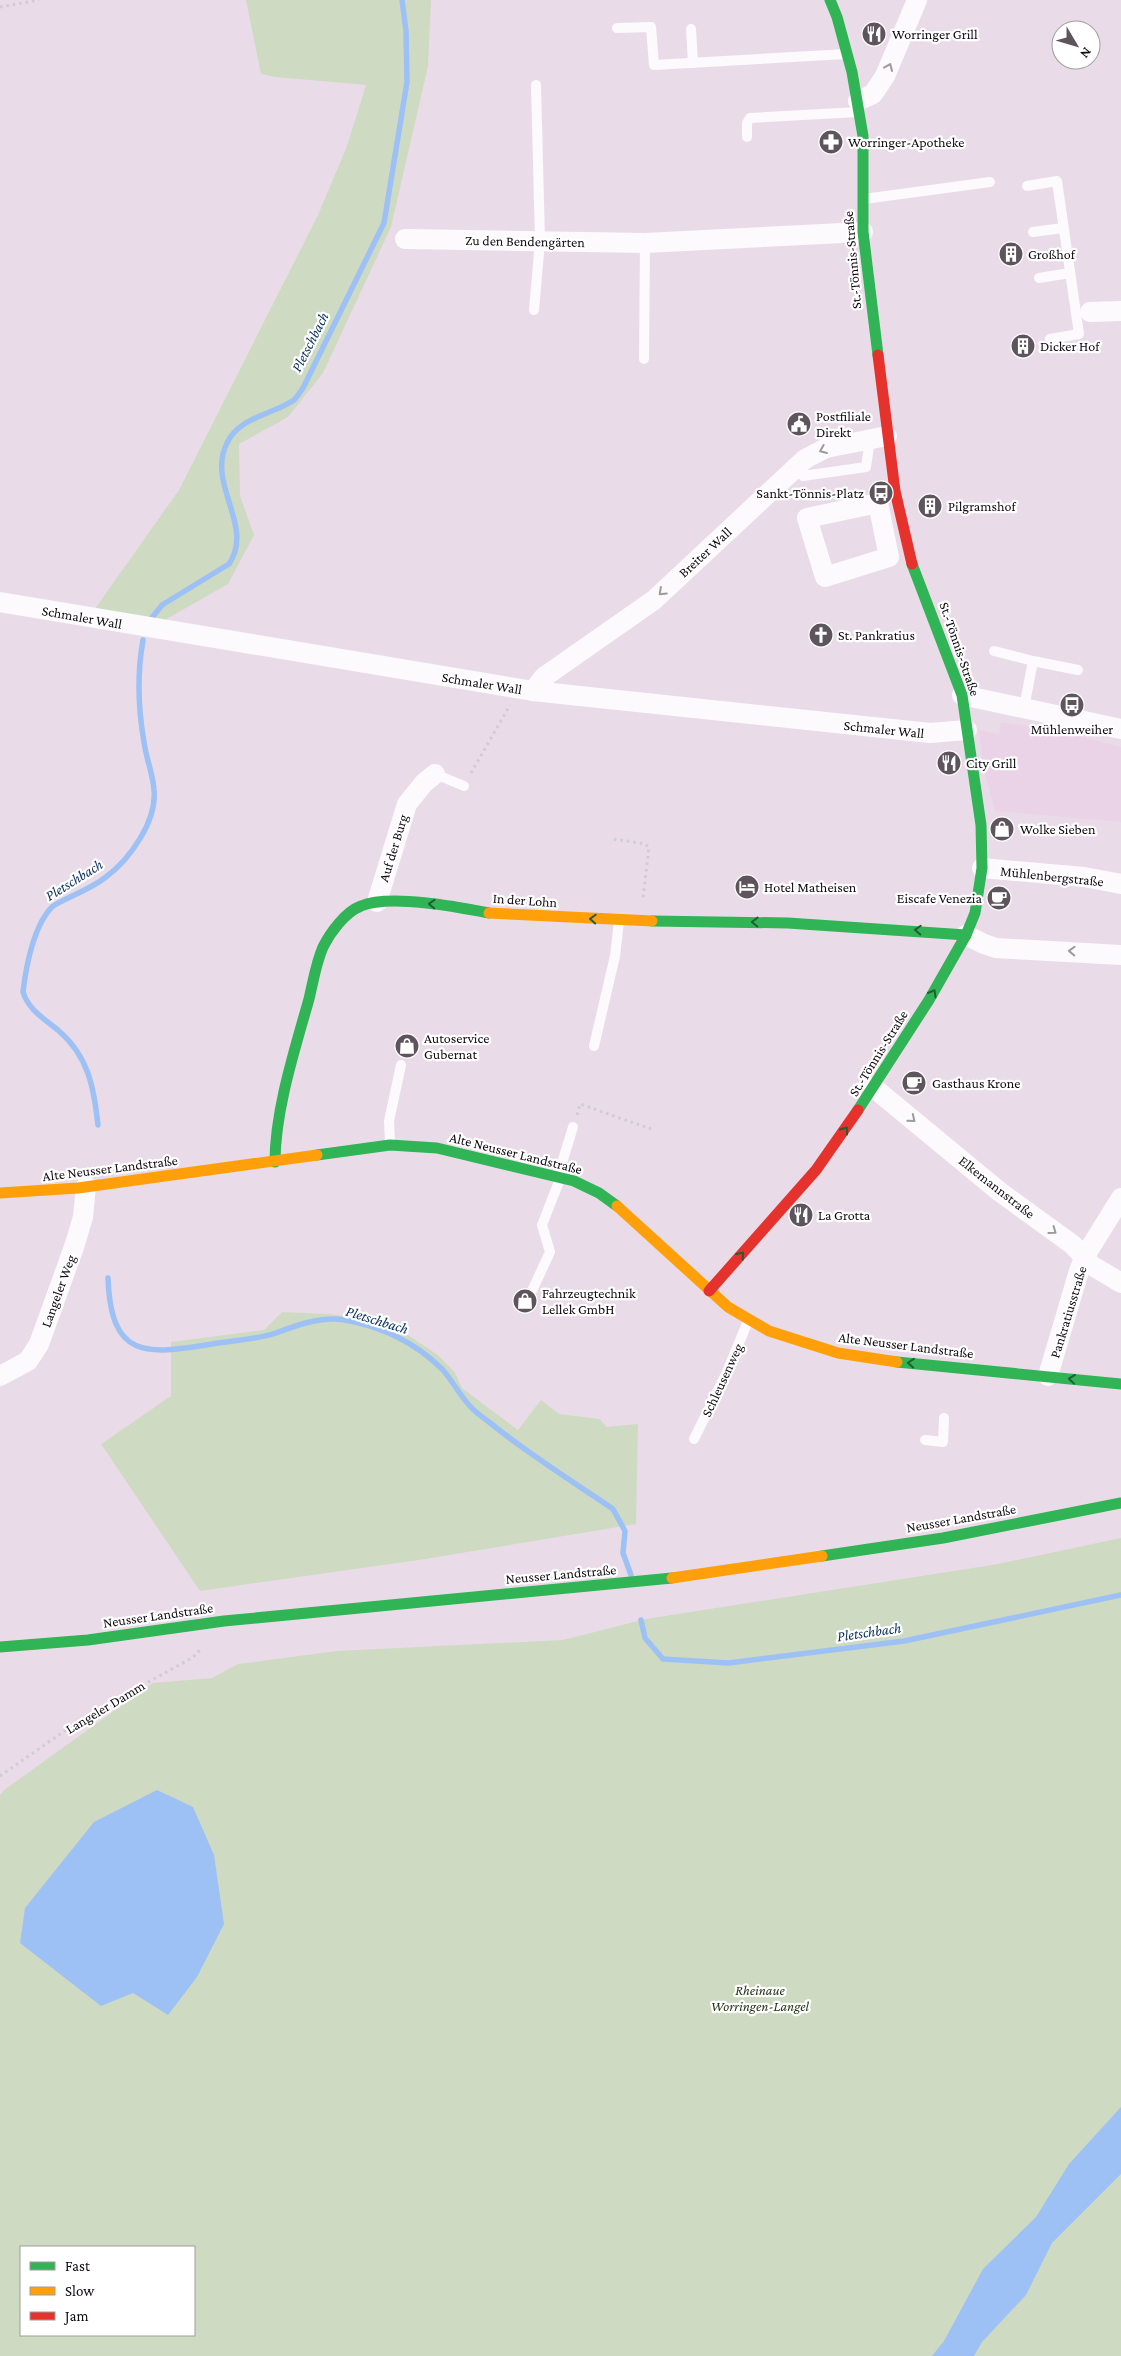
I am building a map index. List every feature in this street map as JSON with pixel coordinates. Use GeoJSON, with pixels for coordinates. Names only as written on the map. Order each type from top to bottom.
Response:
{"type":"FeatureCollection","features":[{"type":"Feature","properties":{"kind":"main road","name":"St.-Tönnis-Straße"},"geometry":{"type":"LineString","coordinates":[[709,1291],[816,1170],[874,1088],[966,935],[975,913],[982,868],[980,825],[962,695],[897,547],[894,491],[878,438],[862,232],[863,136],[859,106],[847,54],[837,17],[830,0]]}},
{"type":"Feature","properties":{"kind":"main road","name":"In der Lohn"},"geometry":{"type":"LineString","coordinates":[[275,1162],[275,1139],[296,1044],[323,947],[345,916],[360,906],[377,902],[442,904],[493,914],[619,920],[788,923],[945,932],[966,935]]}},
{"type":"Feature","properties":{"kind":"main road","name":"Alte Neusser Landstraße"},"geometry":{"type":"LineString","coordinates":[[0,1193],[86,1186],[390,1146],[437,1148],[574,1181],[599,1193],[617,1206],[709,1291],[749,1320],[770,1331],[838,1353],[947,1367],[1121,1384]]}},
{"type":"Feature","properties":{"kind":"main road","name":"Neusser Landstraße"},"geometry":{"type":"LineString","coordinates":[[0,1647],[88,1640],[234,1620],[674,1578],[943,1538],[1121,1503]]}},
{"type":"Feature","properties":{"kind":"street"},"geometry":{"type":"LineString","coordinates":[[859,106],[873,94],[885,76],[917,0]]}},
{"type":"Feature","properties":{"kind":"street","name":"Zu den Bendengärten"},"geometry":{"type":"LineString","coordinates":[[405,239],[645,243],[862,232]]}},
{"type":"Feature","properties":{"kind":"street"},"geometry":{"type":"LineString","coordinates":[[1083,313],[1121,311]]}},
{"type":"Feature","properties":{"kind":"street","name":"Breiter Wall"},"geometry":{"type":"LineString","coordinates":[[526,690],[654,600],[805,458],[826,448],[878,438]]}},
{"type":"Feature","properties":{"kind":"street"},"geometry":{"type":"LineString","coordinates":[[878,503],[897,547],[890,557],[825,577],[807,518],[878,503]]}},
{"type":"Feature","properties":{"kind":"street","name":"Schmaler Wall"},"geometry":{"type":"LineString","coordinates":[[0,602],[526,690],[930,734],[967,730]]}},
{"type":"Feature","properties":{"kind":"street"},"geometry":{"type":"LineString","coordinates":[[962,695],[1121,729]]}},
{"type":"Feature","properties":{"kind":"street","name":"Auf der Burg"},"geometry":{"type":"LineString","coordinates":[[377,902],[407,804],[424,783],[435,774]]}},
{"type":"Feature","properties":{"kind":"street","name":"Mühlenbergstraße"},"geometry":{"type":"LineString","coordinates":[[982,868],[1084,877],[1121,884]]}},
{"type":"Feature","properties":{"kind":"street"},"geometry":{"type":"LineString","coordinates":[[966,935],[996,948],[1121,954]]}},
{"type":"Feature","properties":{"kind":"street","name":"Elkemannstraße"},"geometry":{"type":"LineString","coordinates":[[874,1088],[1000,1192],[1085,1256],[1097,1270],[1121,1283]]}},
{"type":"Feature","properties":{"kind":"street","name":"Langeler Weg"},"geometry":{"type":"LineString","coordinates":[[0,1376],[28,1361],[39,1344],[83,1217],[86,1186]]}},
{"type":"Feature","properties":{"kind":"street","name":"Pankratiusstraße"},"geometry":{"type":"LineString","coordinates":[[1048,1376],[1085,1256],[1121,1198]]}},
{"type":"Feature","properties":{"kind":"lane"},"geometry":{"type":"LineString","coordinates":[[617,28],[651,27],[654,65],[847,54]]}},
{"type":"Feature","properties":{"kind":"lane"},"geometry":{"type":"LineString","coordinates":[[690,29],[693,63]]}},
{"type":"Feature","properties":{"kind":"lane"},"geometry":{"type":"LineString","coordinates":[[534,310],[540,241],[536,85]]}},
{"type":"Feature","properties":{"kind":"lane"},"geometry":{"type":"LineString","coordinates":[[746,137],[747,123],[750,118],[859,106]]}},
{"type":"Feature","properties":{"kind":"lane"},"geometry":{"type":"LineString","coordinates":[[1026,186],[1057,181],[1070,273],[1083,313],[1079,334],[1050,338]]}},
{"type":"Feature","properties":{"kind":"lane"},"geometry":{"type":"LineString","coordinates":[[863,199],[990,182]]}},
{"type":"Feature","properties":{"kind":"lane"},"geometry":{"type":"LineString","coordinates":[[1032,232],[1063,228]]}},
{"type":"Feature","properties":{"kind":"lane"},"geometry":{"type":"LineString","coordinates":[[644,359],[645,243]]}},
{"type":"Feature","properties":{"kind":"lane"},"geometry":{"type":"LineString","coordinates":[[1039,278],[1070,273]]}},
{"type":"Feature","properties":{"kind":"lane"},"geometry":{"type":"LineString","coordinates":[[994,651],[1078,670]]}},
{"type":"Feature","properties":{"kind":"lane"},"geometry":{"type":"LineString","coordinates":[[1024,708],[1033,661]]}},
{"type":"Feature","properties":{"kind":"lane"},"geometry":{"type":"LineString","coordinates":[[435,774],[464,786]]}},
{"type":"Feature","properties":{"kind":"lane"},"geometry":{"type":"LineString","coordinates":[[594,1046],[616,956],[619,920]]}},
{"type":"Feature","properties":{"kind":"lane"},"geometry":{"type":"LineString","coordinates":[[390,1146],[388,1121],[402,1065]]}},
{"type":"Feature","properties":{"kind":"lane"},"geometry":{"type":"LineString","coordinates":[[531,1292],[550,1252],[542,1224],[559,1178],[573,1127]]}},
{"type":"Feature","properties":{"kind":"lane","name":"Schleusenweg"},"geometry":{"type":"LineString","coordinates":[[694,1439],[727,1372],[749,1320]]}},
{"type":"Feature","properties":{"kind":"lane"},"geometry":{"type":"LineString","coordinates":[[946,1380],[947,1367]]}},
{"type":"Feature","properties":{"kind":"lane"},"geometry":{"type":"LineString","coordinates":[[925,1440],[943,1442],[944,1418]]}},
{"type":"Feature","properties":{"kind":"path"},"geometry":{"type":"LineString","coordinates":[[0,7],[39,0]]}},
{"type":"Feature","properties":{"kind":"path"},"geometry":{"type":"LineString","coordinates":[[464,786],[526,690]]}},
{"type":"Feature","properties":{"kind":"path"},"geometry":{"type":"LineString","coordinates":[[614,839],[644,844],[648,847],[640,920]]}},
{"type":"Feature","properties":{"kind":"path"},"geometry":{"type":"LineString","coordinates":[[573,1127],[580,1104],[650,1129]]}},
{"type":"Feature","properties":{"kind":"path","name":"Langeler Damm"},"geometry":{"type":"LineString","coordinates":[[0,1776],[86,1716],[192,1658],[206,1644]]}},
{"type":"Feature","properties":{"kind":"shaded area"},"geometry":{"type":"Polygon","coordinates":[[[1001,722],[1061,731],[1121,747],[1121,822],[995,811],[983,766],[979,730],[999,734],[1001,722]]]}},
{"type":"Feature","properties":{"kind":"green space"},"geometry":{"type":"Polygon","coordinates":[[[246,0],[431,0],[428,66],[391,227],[323,373],[288,417],[239,444],[240,496],[254,535],[228,584],[163,621],[92,613],[179,490],[318,215],[347,146],[366,85],[275,77],[261,74],[246,0]]]}},
{"type":"Feature","properties":{"kind":"green space"},"geometry":{"type":"Polygon","coordinates":[[[282,1312],[329,1314],[388,1322],[438,1355],[455,1373],[462,1388],[518,1430],[541,1400],[559,1414],[600,1419],[606,1427],[638,1424],[636,1524],[419,1560],[200,1591],[101,1444],[171,1396],[171,1342],[264,1330],[282,1312]]]}},
{"type":"Feature","properties":{"kind":"green space","name":"Rheinaue Worringen-Langel"},"geometry":{"type":"Polygon","coordinates":[[[1121,1538],[1121,2356],[0,2356],[0,1795],[4,1790],[153,1683],[212,1678],[238,1664],[337,1651],[563,1640],[646,1619],[998,1564],[1121,1538]]]}},
{"type":"Feature","properties":{"kind":"water"},"geometry":{"type":"Polygon","coordinates":[[[157,1790],[193,1807],[214,1855],[224,1924],[197,1977],[168,2015],[133,1993],[101,2006],[20,1943],[25,1908],[94,1822],[157,1790]]]}},
{"type":"Feature","properties":{"kind":"water"},"geometry":{"type":"Polygon","coordinates":[[[1121,2107],[1121,2174],[1052,2243],[1026,2295],[982,2342],[974,2356],[932,2356],[944,2341],[983,2269],[1036,2217],[1069,2164],[1121,2107]]]}},
{"type":"Feature","properties":{"kind":"waterway","name":"Pletschbach"},"geometry":{"type":"LineString","coordinates":[[150,620],[162,605],[229,564],[236,550],[237,535],[222,474],[222,458],[227,443],[239,427],[294,400],[303,388],[384,223],[407,82],[406,31],[402,0]]}},
{"type":"Feature","properties":{"kind":"waterway","name":"Pletschbach"},"geometry":{"type":"LineString","coordinates":[[98,1125],[92,1086],[77,1052],[59,1031],[33,1010],[23,992],[32,946],[46,914],[53,906],[94,885],[115,869],[133,850],[151,814],[154,790],[145,748],[139,704],[139,678],[143,640]]}},
{"type":"Feature","properties":{"kind":"waterway","name":"Pletschbach"},"geometry":{"type":"LineString","coordinates":[[108,1278],[111,1305],[116,1324],[125,1337],[136,1346],[150,1349],[168,1350],[252,1339],[327,1319],[358,1323],[385,1331],[397,1337],[421,1351],[442,1369],[471,1408],[504,1434],[613,1509],[625,1531],[623,1553],[631,1575]]}},
{"type":"Feature","properties":{"kind":"waterway","name":"Pletschbach"},"geometry":{"type":"LineString","coordinates":[[641,1620],[645,1638],[663,1659],[729,1663],[904,1641],[1121,1595]]}},
{"type":"Feature","properties":{"kind":"traffic: fast"},"geometry":{"type":"LineString","coordinates":[[830,0],[837,17],[852,72],[863,136],[863,232],[878,355]]}},
{"type":"Feature","properties":{"kind":"traffic: fast"},"geometry":{"type":"LineString","coordinates":[[858,1110],[929,1000],[966,935],[975,913],[982,868],[981,825],[962,695],[912,564]]}},
{"type":"Feature","properties":{"kind":"traffic: fast"},"geometry":{"type":"LineString","coordinates":[[275,1162],[278,1122],[282,1101],[317,966],[323,947],[339,924],[349,913],[361,906],[389,901],[424,903],[489,913]]}},
{"type":"Feature","properties":{"kind":"traffic: fast"},"geometry":{"type":"LineString","coordinates":[[652,921],[788,923],[966,935]]}},
{"type":"Feature","properties":{"kind":"traffic: fast"},"geometry":{"type":"LineString","coordinates":[[317,1155],[390,1145],[437,1148],[574,1181],[599,1193],[617,1206]]}},
{"type":"Feature","properties":{"kind":"traffic: fast"},"geometry":{"type":"LineString","coordinates":[[897,1362],[1121,1384]]}},
{"type":"Feature","properties":{"kind":"traffic: fast"},"geometry":{"type":"LineString","coordinates":[[822,1556],[943,1538],[1121,1503]]}},
{"type":"Feature","properties":{"kind":"traffic: fast"},"geometry":{"type":"LineString","coordinates":[[0,1647],[88,1640],[224,1621],[672,1578]]}},
{"type":"Feature","properties":{"kind":"traffic: slow"},"geometry":{"type":"LineString","coordinates":[[489,913],[652,921]]}},
{"type":"Feature","properties":{"kind":"traffic: slow"},"geometry":{"type":"LineString","coordinates":[[0,1193],[78,1188],[317,1155]]}},
{"type":"Feature","properties":{"kind":"traffic: slow"},"geometry":{"type":"LineString","coordinates":[[617,1206],[728,1307],[769,1331],[838,1353],[897,1362]]}},
{"type":"Feature","properties":{"kind":"traffic: slow"},"geometry":{"type":"LineString","coordinates":[[672,1578],[822,1556]]}},
{"type":"Feature","properties":{"kind":"traffic: jam"},"geometry":{"type":"LineString","coordinates":[[878,355],[895,491],[912,564]]}},
{"type":"Feature","properties":{"kind":"traffic: jam"},"geometry":{"type":"LineString","coordinates":[[709,1291],[816,1170],[858,1110]]}},
{"type":"Feature","properties":{"kind":"place","name":"Worringer Grill"},"geometry":{"type":"Point","coordinates":[874,34]}},
{"type":"Feature","properties":{"kind":"place","name":"Worringer-Apotheke"},"geometry":{"type":"Point","coordinates":[831,142]}},
{"type":"Feature","properties":{"kind":"place","name":"Großhof"},"geometry":{"type":"Point","coordinates":[1011,254]}},
{"type":"Feature","properties":{"kind":"place","name":"Dicker Hof"},"geometry":{"type":"Point","coordinates":[1023,346]}},
{"type":"Feature","properties":{"kind":"place","name":"Postfiliale Direkt"},"geometry":{"type":"Point","coordinates":[799,424]}},
{"type":"Feature","properties":{"kind":"place","name":"Sankt-Tönnis-Platz"},"geometry":{"type":"Point","coordinates":[881,493]}},
{"type":"Feature","properties":{"kind":"place","name":"Pilgramshof"},"geometry":{"type":"Point","coordinates":[930,506]}},
{"type":"Feature","properties":{"kind":"place","name":"St. Pankratius"},"geometry":{"type":"Point","coordinates":[821,635]}},
{"type":"Feature","properties":{"kind":"place","name":"Mühlenweiher"},"geometry":{"type":"Point","coordinates":[1072,705]}},
{"type":"Feature","properties":{"kind":"place","name":"City Grill"},"geometry":{"type":"Point","coordinates":[949,763]}},
{"type":"Feature","properties":{"kind":"place","name":"Wolke Sieben"},"geometry":{"type":"Point","coordinates":[1002,829]}},
{"type":"Feature","properties":{"kind":"place","name":"Hotel Matheisen"},"geometry":{"type":"Point","coordinates":[747,887]}},
{"type":"Feature","properties":{"kind":"place","name":"Eiscafe Venezia"},"geometry":{"type":"Point","coordinates":[999,898]}},
{"type":"Feature","properties":{"kind":"place","name":"Autoservice Gubernat"},"geometry":{"type":"Point","coordinates":[407,1046]}},
{"type":"Feature","properties":{"kind":"place","name":"Gasthaus Krone"},"geometry":{"type":"Point","coordinates":[914,1083]}},
{"type":"Feature","properties":{"kind":"place","name":"La Grotta"},"geometry":{"type":"Point","coordinates":[801,1215]}},
{"type":"Feature","properties":{"kind":"place","name":"Fahrzeugtechnik Lellek GmbH"},"geometry":{"type":"Point","coordinates":[525,1301]}}]}
